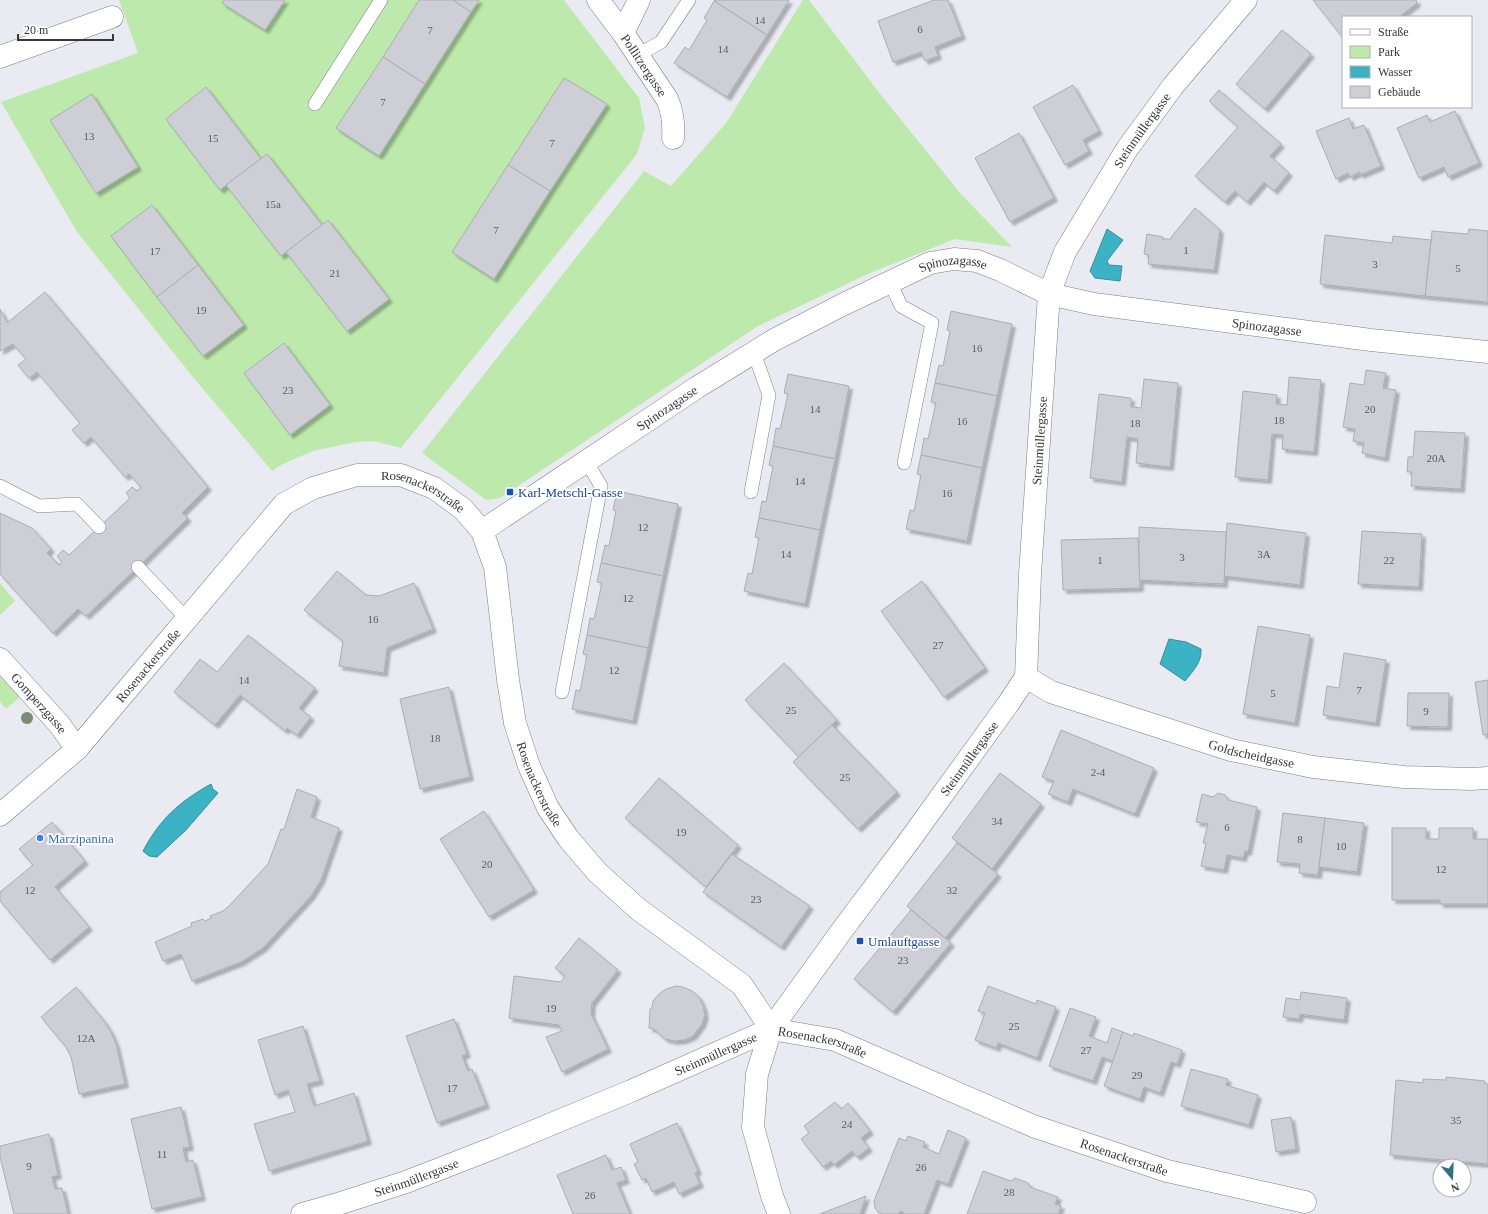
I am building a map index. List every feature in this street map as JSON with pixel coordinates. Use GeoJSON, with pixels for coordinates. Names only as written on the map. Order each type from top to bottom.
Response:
{"type":"FeatureCollection","features":[{"type":"Feature","properties":{"kind":"street","name":"Pollitzergasse"},"geometry":{"type":"LineString","coordinates":[[598,0],[623,33],[668,99],[672,108],[674,120],[673,138]]}},
{"type":"Feature","properties":{"kind":"street"},"geometry":{"type":"LineString","coordinates":[[623,33],[639,0]]}},
{"type":"Feature","properties":{"kind":"street","name":"Steinmüllergasse"},"geometry":{"type":"LineString","coordinates":[[302,1214],[341,1209],[631,1091],[771,1029],[909,841],[1026,677],[1030,574],[1049,294],[1065,252],[1128,149],[1173,86],[1246,0]]}},
{"type":"Feature","properties":{"kind":"street"},"geometry":{"type":"LineString","coordinates":[[0,57],[112,18]]}},
{"type":"Feature","properties":{"kind":"street","name":"Spinozagasse"},"geometry":{"type":"LineString","coordinates":[[482,531],[696,388],[754,352],[801,326],[890,282],[930,264],[954,259],[977,261],[1000,270],[1049,294],[1102,305],[1371,340],[1488,352]]}},
{"type":"Feature","properties":{"kind":"street","name":"Rosenackerstraße"},"geometry":{"type":"LineString","coordinates":[[0,815],[77,749],[186,618],[284,504],[313,488],[357,475],[401,475],[434,488],[463,509],[482,531],[495,567],[508,680],[515,723],[529,766],[548,808],[568,838],[597,872],[638,909],[742,985],[771,1029],[835,1040],[1033,1126],[1167,1171],[1304,1202]]}},
{"type":"Feature","properties":{"kind":"street","name":"Gomperzgasse"},"geometry":{"type":"LineString","coordinates":[[0,659],[60,724],[77,749]]}},
{"type":"Feature","properties":{"kind":"street","name":"Goldscheidgasse"},"geometry":{"type":"LineString","coordinates":[[1026,677],[1051,692],[1231,750],[1313,766],[1404,777],[1471,779],[1488,778]]}},
{"type":"Feature","properties":{"kind":"street"},"geometry":{"type":"LineString","coordinates":[[771,1029],[757,1074],[753,1127],[772,1196],[779,1214]]}},
{"type":"Feature","properties":{"kind":"lane"},"geometry":{"type":"LineString","coordinates":[[315,104],[381,0]]}},
{"type":"Feature","properties":{"kind":"lane"},"geometry":{"type":"LineString","coordinates":[[638,55],[661,42],[689,0]]}},
{"type":"Feature","properties":{"kind":"lane"},"geometry":{"type":"LineString","coordinates":[[890,282],[901,306],[932,323],[904,463]]}},
{"type":"Feature","properties":{"kind":"lane"},"geometry":{"type":"LineString","coordinates":[[751,492],[769,395],[754,352]]}},
{"type":"Feature","properties":{"kind":"lane"},"geometry":{"type":"LineString","coordinates":[[562,692],[601,486],[586,461]]}},
{"type":"Feature","properties":{"kind":"lane"},"geometry":{"type":"LineString","coordinates":[[0,486],[39,506],[77,504],[99,527]]}},
{"type":"Feature","properties":{"kind":"lane"},"geometry":{"type":"LineString","coordinates":[[138,568],[186,618]]}},
{"type":"Feature","properties":{"kind":"green space"},"geometry":{"type":"Polygon","coordinates":[[[119,0],[564,0],[639,98],[645,128],[637,154],[401,448],[374,441],[356,442],[313,451],[283,464],[272,471],[192,376],[77,232],[1,102],[138,53],[119,0]]]}},
{"type":"Feature","properties":{"kind":"green space"},"geometry":{"type":"Polygon","coordinates":[[[803,0],[809,0],[881,95],[961,194],[1012,247],[955,239],[870,273],[758,326],[500,498],[486,500],[422,453],[644,171],[671,186],[726,123],[803,0]]]}},
{"type":"Feature","properties":{"kind":"green space"},"geometry":{"type":"Polygon","coordinates":[[[0,583],[15,601],[0,615],[0,583]]]}},
{"type":"Feature","properties":{"kind":"green space"},"geometry":{"type":"Polygon","coordinates":[[[0,677],[20,697],[6,709],[0,702],[0,677]]]}},
{"type":"Feature","properties":{"kind":"water"},"geometry":{"type":"Polygon","coordinates":[[[1107,229],[1123,240],[1107,261],[1109,265],[1122,266],[1120,281],[1095,278],[1090,271],[1107,229]]]}},
{"type":"Feature","properties":{"kind":"water"},"geometry":{"type":"Polygon","coordinates":[[[1169,639],[1186,642],[1201,649],[1200,658],[1194,670],[1185,681],[1160,664],[1169,639]]]}},
{"type":"Feature","properties":{"kind":"water"},"geometry":{"type":"Polygon","coordinates":[[[211,784],[213,789],[218,793],[186,830],[157,857],[149,856],[143,851],[156,830],[171,812],[211,784]]]}},
{"type":"Feature","properties":{"kind":"building"},"geometry":{"type":"Polygon","coordinates":[[[224,0],[285,0],[265,30],[222,3],[224,0]]]}},
{"type":"Feature","properties":{"kind":"building"},"geometry":{"type":"Polygon","coordinates":[[[419,0],[453,0],[471,12],[425,84],[383,57],[419,0]]]}},
{"type":"Feature","properties":{"kind":"building"},"geometry":{"type":"Polygon","coordinates":[[[453,0],[479,0],[471,12],[453,0]]]}},
{"type":"Feature","properties":{"kind":"building"},"geometry":{"type":"Polygon","coordinates":[[[789,0],[767,35],[714,1],[789,0]]]}},
{"type":"Feature","properties":{"kind":"building"},"geometry":{"type":"Polygon","coordinates":[[[934,0],[948,0],[962,36],[935,47],[938,56],[925,61],[921,52],[893,62],[878,21],[934,0]]]}},
{"type":"Feature","properties":{"kind":"building"},"geometry":{"type":"Polygon","coordinates":[[[1313,0],[1416,0],[1417,3],[1400,16],[1342,16],[1342,37],[1313,0]]]}},
{"type":"Feature","properties":{"kind":"building"},"geometry":{"type":"Polygon","coordinates":[[[714,1],[767,35],[727,97],[674,63],[685,47],[689,50],[707,20],[704,18],[714,1]]]}},
{"type":"Feature","properties":{"kind":"building"},"geometry":{"type":"Polygon","coordinates":[[[1282,30],[1311,54],[1265,109],[1236,84],[1282,30]]]}},
{"type":"Feature","properties":{"kind":"building"},"geometry":{"type":"Polygon","coordinates":[[[383,57],[425,84],[379,156],[336,128],[383,57]]]}},
{"type":"Feature","properties":{"kind":"building"},"geometry":{"type":"Polygon","coordinates":[[[564,78],[607,104],[550,191],[508,165],[564,78]]]}},
{"type":"Feature","properties":{"kind":"building"},"geometry":{"type":"Polygon","coordinates":[[[1073,85],[1099,131],[1083,140],[1089,151],[1065,165],[1033,107],[1073,85]]]}},
{"type":"Feature","properties":{"kind":"building"},"geometry":{"type":"Polygon","coordinates":[[[206,87],[261,159],[220,190],[166,119],[206,87]]]}},
{"type":"Feature","properties":{"kind":"building"},"geometry":{"type":"Polygon","coordinates":[[[1219,90],[1281,144],[1270,156],[1289,173],[1274,191],[1264,182],[1247,202],[1235,191],[1225,202],[1195,176],[1238,127],[1209,101],[1219,90]]]}},
{"type":"Feature","properties":{"kind":"building"},"geometry":{"type":"Polygon","coordinates":[[[92,94],[138,167],[96,193],[50,120],[92,94]]]}},
{"type":"Feature","properties":{"kind":"building"},"geometry":{"type":"Polygon","coordinates":[[[1455,111],[1479,163],[1448,177],[1444,167],[1419,178],[1397,128],[1427,115],[1430,122],[1455,111]]]}},
{"type":"Feature","properties":{"kind":"building"},"geometry":{"type":"Polygon","coordinates":[[[1349,118],[1353,129],[1364,125],[1381,166],[1360,175],[1360,172],[1350,177],[1348,173],[1336,179],[1316,131],[1349,118]]]}},
{"type":"Feature","properties":{"kind":"building"},"geometry":{"type":"Polygon","coordinates":[[[1019,133],[1054,198],[1010,222],[975,158],[1019,133]]]}},
{"type":"Feature","properties":{"kind":"building"},"geometry":{"type":"Polygon","coordinates":[[[267,154],[322,225],[281,256],[226,185],[267,154]]]}},
{"type":"Feature","properties":{"kind":"building"},"geometry":{"type":"Polygon","coordinates":[[[508,165],[550,191],[494,279],[452,252],[508,165]]]}},
{"type":"Feature","properties":{"kind":"building"},"geometry":{"type":"Polygon","coordinates":[[[152,205],[198,265],[157,297],[111,236],[152,205]]]}},
{"type":"Feature","properties":{"kind":"building"},"geometry":{"type":"Polygon","coordinates":[[[1195,208],[1220,230],[1214,270],[1148,264],[1149,255],[1144,254],[1147,234],[1163,237],[1163,239],[1171,239],[1195,208]]]}},
{"type":"Feature","properties":{"kind":"building"},"geometry":{"type":"Polygon","coordinates":[[[328,220],[389,299],[347,331],[286,252],[328,220]]]}},
{"type":"Feature","properties":{"kind":"building"},"geometry":{"type":"Polygon","coordinates":[[[1469,229],[1488,231],[1488,302],[1425,296],[1432,231],[1468,234],[1469,229]]]}},
{"type":"Feature","properties":{"kind":"building"},"geometry":{"type":"Polygon","coordinates":[[[1325,235],[1392,243],[1393,236],[1431,240],[1425,296],[1320,284],[1325,235]]]}},
{"type":"Feature","properties":{"kind":"building"},"geometry":{"type":"Polygon","coordinates":[[[198,265],[244,325],[203,356],[157,297],[198,265]]]}},
{"type":"Feature","properties":{"kind":"building"},"geometry":{"type":"Polygon","coordinates":[[[45,292],[208,487],[182,513],[188,518],[86,616],[78,609],[53,633],[0,574],[0,513],[32,528],[51,549],[47,553],[59,565],[62,562],[57,556],[63,550],[69,555],[130,498],[126,493],[132,487],[137,491],[141,487],[129,474],[125,477],[91,437],[84,443],[72,430],[80,423],[37,372],[29,378],[18,365],[26,359],[13,344],[0,351],[0,309],[7,323],[45,292]]]}},
{"type":"Feature","properties":{"kind":"building"},"geometry":{"type":"Polygon","coordinates":[[[951,311],[1012,324],[997,396],[935,383],[939,365],[943,366],[950,331],[947,330],[951,311]]]}},
{"type":"Feature","properties":{"kind":"building"},"geometry":{"type":"Polygon","coordinates":[[[284,343],[330,405],[290,435],[244,373],[284,343]]]}},
{"type":"Feature","properties":{"kind":"building"},"geometry":{"type":"Polygon","coordinates":[[[1366,370],[1386,373],[1383,388],[1396,390],[1385,458],[1362,453],[1364,443],[1353,441],[1355,429],[1343,427],[1350,383],[1364,385],[1366,370]]]}},
{"type":"Feature","properties":{"kind":"building"},"geometry":{"type":"Polygon","coordinates":[[[788,374],[849,386],[835,459],[773,446],[776,428],[780,429],[788,394],[784,393],[788,374]]]}},
{"type":"Feature","properties":{"kind":"building"},"geometry":{"type":"Polygon","coordinates":[[[1289,377],[1321,380],[1314,452],[1282,449],[1283,435],[1272,434],[1268,480],[1235,477],[1243,391],[1277,395],[1276,404],[1287,405],[1289,377]]]}},
{"type":"Feature","properties":{"kind":"building"},"geometry":{"type":"Polygon","coordinates":[[[1144,379],[1178,383],[1170,467],[1136,463],[1138,439],[1127,437],[1122,482],[1090,478],[1099,394],[1131,398],[1131,407],[1141,408],[1144,379]]]}},
{"type":"Feature","properties":{"kind":"building"},"geometry":{"type":"Polygon","coordinates":[[[935,383],[997,396],[982,468],[921,455],[924,438],[928,439],[936,403],[931,402],[935,383]]]}},
{"type":"Feature","properties":{"kind":"building"},"geometry":{"type":"Polygon","coordinates":[[[1415,431],[1465,433],[1461,489],[1411,486],[1412,472],[1407,472],[1408,457],[1413,457],[1415,431]]]}},
{"type":"Feature","properties":{"kind":"building"},"geometry":{"type":"Polygon","coordinates":[[[773,446],[835,459],[820,530],[759,518],[762,501],[766,502],[773,466],[769,465],[773,446]]]}},
{"type":"Feature","properties":{"kind":"building"},"geometry":{"type":"Polygon","coordinates":[[[921,455],[982,468],[967,541],[906,529],[910,510],[914,511],[921,475],[917,474],[921,455]]]}},
{"type":"Feature","properties":{"kind":"building"},"geometry":{"type":"Polygon","coordinates":[[[617,491],[678,504],[663,576],[601,563],[605,545],[609,546],[616,511],[613,510],[617,491]]]}},
{"type":"Feature","properties":{"kind":"building"},"geometry":{"type":"Polygon","coordinates":[[[759,518],[820,530],[805,604],[744,591],[748,573],[752,574],[759,538],[755,537],[759,518]]]}},
{"type":"Feature","properties":{"kind":"building"},"geometry":{"type":"Polygon","coordinates":[[[1227,523],[1306,533],[1300,585],[1224,576],[1227,523]]]}},
{"type":"Feature","properties":{"kind":"building"},"geometry":{"type":"Polygon","coordinates":[[[1139,527],[1226,532],[1224,584],[1139,580],[1139,527]]]}},
{"type":"Feature","properties":{"kind":"building"},"geometry":{"type":"Polygon","coordinates":[[[1362,531],[1422,534],[1419,587],[1358,584],[1362,531]]]}},
{"type":"Feature","properties":{"kind":"building"},"geometry":{"type":"Polygon","coordinates":[[[1138,538],[1140,588],[1063,590],[1061,540],[1138,538]]]}},
{"type":"Feature","properties":{"kind":"building"},"geometry":{"type":"Polygon","coordinates":[[[601,563],[663,576],[648,648],[587,635],[590,618],[594,619],[602,583],[597,582],[601,563]]]}},
{"type":"Feature","properties":{"kind":"building"},"geometry":{"type":"Polygon","coordinates":[[[337,571],[366,595],[379,596],[414,583],[433,629],[387,648],[384,673],[339,666],[343,641],[304,610],[337,571]]]}},
{"type":"Feature","properties":{"kind":"building"},"geometry":{"type":"Polygon","coordinates":[[[922,581],[985,668],[944,697],[881,611],[922,581]]]}},
{"type":"Feature","properties":{"kind":"building"},"geometry":{"type":"Polygon","coordinates":[[[1258,626],[1310,635],[1295,723],[1243,714],[1258,626]]]}},
{"type":"Feature","properties":{"kind":"building"},"geometry":{"type":"Polygon","coordinates":[[[248,635],[315,688],[299,708],[311,717],[297,735],[287,728],[285,731],[240,695],[215,725],[174,692],[200,659],[217,672],[248,635]]]}},
{"type":"Feature","properties":{"kind":"building"},"geometry":{"type":"Polygon","coordinates":[[[587,635],[648,648],[633,721],[572,709],[576,690],[580,691],[587,655],[583,654],[587,635]]]}},
{"type":"Feature","properties":{"kind":"building"},"geometry":{"type":"Polygon","coordinates":[[[1344,653],[1386,660],[1376,723],[1323,715],[1327,686],[1339,688],[1344,653]]]}},
{"type":"Feature","properties":{"kind":"building"},"geometry":{"type":"Polygon","coordinates":[[[784,663],[837,720],[799,757],[745,700],[784,663]]]}},
{"type":"Feature","properties":{"kind":"building"},"geometry":{"type":"Polygon","coordinates":[[[1488,680],[1488,734],[1483,735],[1475,682],[1488,680]]]}},
{"type":"Feature","properties":{"kind":"building"},"geometry":{"type":"Polygon","coordinates":[[[449,687],[470,777],[420,789],[400,699],[449,687]]]}},
{"type":"Feature","properties":{"kind":"building"},"geometry":{"type":"Polygon","coordinates":[[[1408,693],[1449,693],[1448,727],[1407,726],[1408,693]]]}},
{"type":"Feature","properties":{"kind":"building"},"geometry":{"type":"Polygon","coordinates":[[[832,725],[897,792],[858,829],[793,762],[832,725]]]}},
{"type":"Feature","properties":{"kind":"building"},"geometry":{"type":"Polygon","coordinates":[[[1061,730],[1154,768],[1135,814],[1073,789],[1068,802],[1048,794],[1054,781],[1042,777],[1061,730]]]}},
{"type":"Feature","properties":{"kind":"building"},"geometry":{"type":"Polygon","coordinates":[[[1000,773],[1041,804],[992,869],[952,838],[1000,773]]]}},
{"type":"Feature","properties":{"kind":"building"},"geometry":{"type":"Polygon","coordinates":[[[659,778],[738,845],[706,887],[625,818],[659,778]]]}},
{"type":"Feature","properties":{"kind":"building"},"geometry":{"type":"Polygon","coordinates":[[[297,789],[317,797],[311,817],[339,828],[321,880],[311,896],[263,948],[241,962],[192,981],[181,954],[163,961],[155,942],[192,926],[191,923],[203,919],[205,921],[211,918],[210,916],[223,911],[268,864],[281,829],[284,829],[297,789]]]}},
{"type":"Feature","properties":{"kind":"building"},"geometry":{"type":"Polygon","coordinates":[[[1218,793],[1225,795],[1228,800],[1257,807],[1248,852],[1245,851],[1243,858],[1227,855],[1224,870],[1201,866],[1206,843],[1203,843],[1208,824],[1196,822],[1202,794],[1213,797],[1218,793]]]}},
{"type":"Feature","properties":{"kind":"building"},"geometry":{"type":"Polygon","coordinates":[[[484,811],[534,890],[489,917],[440,839],[484,811]]]}},
{"type":"Feature","properties":{"kind":"building"},"geometry":{"type":"Polygon","coordinates":[[[1283,813],[1325,818],[1318,875],[1299,873],[1300,864],[1277,862],[1283,813]]]}},
{"type":"Feature","properties":{"kind":"building"},"geometry":{"type":"Polygon","coordinates":[[[1325,818],[1364,823],[1357,872],[1319,867],[1325,818]]]}},
{"type":"Feature","properties":{"kind":"building"},"geometry":{"type":"Polygon","coordinates":[[[52,822],[85,861],[55,887],[89,927],[50,960],[0,901],[0,892],[33,865],[19,849],[52,822]]]}},
{"type":"Feature","properties":{"kind":"building"},"geometry":{"type":"Polygon","coordinates":[[[1392,828],[1426,828],[1426,839],[1439,839],[1439,828],[1473,828],[1473,839],[1488,839],[1488,904],[1440,904],[1440,900],[1392,900],[1392,828]]]}},
{"type":"Feature","properties":{"kind":"building"},"geometry":{"type":"Polygon","coordinates":[[[957,843],[998,874],[945,938],[907,906],[957,843]]]}},
{"type":"Feature","properties":{"kind":"building"},"geometry":{"type":"Polygon","coordinates":[[[732,854],[810,906],[781,947],[703,892],[732,854]]]}},
{"type":"Feature","properties":{"kind":"building"},"geometry":{"type":"Polygon","coordinates":[[[911,910],[951,943],[893,1012],[854,979],[911,910]]]}},
{"type":"Feature","properties":{"kind":"building"},"geometry":{"type":"Polygon","coordinates":[[[579,938],[618,970],[592,1003],[591,1014],[608,1049],[562,1072],[546,1037],[562,1031],[559,1025],[509,1018],[514,976],[561,982],[565,976],[555,968],[579,938]]]}},
{"type":"Feature","properties":{"kind":"building"},"geometry":{"type":"Polygon","coordinates":[[[676,986],[692,991],[699,997],[705,1015],[702,1024],[693,1036],[684,1040],[675,1041],[665,1039],[654,1029],[649,1028],[650,1009],[652,1008],[653,1001],[666,989],[676,986]]]}},
{"type":"Feature","properties":{"kind":"building"},"geometry":{"type":"Polygon","coordinates":[[[988,986],[1036,1004],[1037,1000],[1056,1007],[1037,1058],[998,1043],[997,1048],[975,1040],[985,1013],[978,1011],[988,986]]]}},
{"type":"Feature","properties":{"kind":"building"},"geometry":{"type":"Polygon","coordinates":[[[76,987],[104,1021],[111,1032],[116,1044],[125,1084],[79,1094],[71,1057],[66,1047],[41,1017],[76,987]]]}},
{"type":"Feature","properties":{"kind":"building"},"geometry":{"type":"Polygon","coordinates":[[[1301,992],[1347,998],[1344,1020],[1300,1014],[1299,1019],[1283,1017],[1286,998],[1300,1000],[1301,992]]]}},
{"type":"Feature","properties":{"kind":"building"},"geometry":{"type":"Polygon","coordinates":[[[1070,1008],[1096,1017],[1089,1036],[1107,1043],[1112,1028],[1123,1032],[1113,1061],[1102,1057],[1093,1081],[1049,1066],[1070,1008]]]}},
{"type":"Feature","properties":{"kind":"building"},"geometry":{"type":"Polygon","coordinates":[[[454,1019],[467,1054],[462,1056],[468,1071],[472,1069],[486,1105],[437,1123],[406,1036],[454,1019]]]}},
{"type":"Feature","properties":{"kind":"building"},"geometry":{"type":"Polygon","coordinates":[[[303,1026],[320,1081],[307,1084],[314,1106],[354,1093],[368,1141],[269,1171],[254,1124],[295,1112],[288,1090],[275,1095],[258,1040],[303,1026]]]}},
{"type":"Feature","properties":{"kind":"building"},"geometry":{"type":"Polygon","coordinates":[[[1123,1032],[1133,1036],[1134,1033],[1182,1050],[1177,1064],[1171,1062],[1160,1093],[1144,1087],[1140,1099],[1104,1086],[1123,1032]]]}},
{"type":"Feature","properties":{"kind":"building"},"geometry":{"type":"Polygon","coordinates":[[[1191,1069],[1228,1079],[1226,1085],[1258,1095],[1249,1125],[1181,1106],[1191,1069]]]}},
{"type":"Feature","properties":{"kind":"building"},"geometry":{"type":"Polygon","coordinates":[[[1446,1077],[1485,1081],[1485,1084],[1488,1084],[1488,1164],[1472,1163],[1472,1158],[1432,1159],[1390,1155],[1396,1080],[1423,1083],[1423,1079],[1446,1080],[1446,1077]]]}},
{"type":"Feature","properties":{"kind":"building"},"geometry":{"type":"Polygon","coordinates":[[[835,1102],[841,1109],[848,1103],[870,1131],[861,1138],[869,1148],[857,1157],[852,1151],[834,1165],[831,1161],[823,1167],[801,1139],[809,1133],[804,1126],[835,1102]]]}},
{"type":"Feature","properties":{"kind":"building"},"geometry":{"type":"Polygon","coordinates":[[[181,1107],[190,1147],[183,1148],[186,1162],[193,1160],[202,1197],[152,1209],[131,1119],[181,1107]]]}},
{"type":"Feature","properties":{"kind":"building"},"geometry":{"type":"Polygon","coordinates":[[[1291,1117],[1296,1149],[1276,1152],[1271,1120],[1291,1117]]]}},
{"type":"Feature","properties":{"kind":"building"},"geometry":{"type":"Polygon","coordinates":[[[677,1123],[698,1171],[695,1173],[700,1184],[679,1194],[674,1182],[652,1192],[646,1178],[642,1180],[634,1164],[638,1162],[630,1144],[677,1123]]]}},
{"type":"Feature","properties":{"kind":"building"},"geometry":{"type":"Polygon","coordinates":[[[948,1130],[966,1138],[948,1184],[937,1180],[924,1214],[904,1214],[901,1211],[898,1214],[882,1214],[878,1212],[875,1208],[874,1201],[899,1138],[906,1141],[908,1136],[925,1142],[923,1147],[939,1154],[948,1130]]]}},
{"type":"Feature","properties":{"kind":"building"},"geometry":{"type":"Polygon","coordinates":[[[49,1134],[58,1175],[52,1177],[55,1189],[62,1188],[68,1214],[14,1214],[0,1157],[0,1146],[49,1134]]]}},
{"type":"Feature","properties":{"kind":"building"},"geometry":{"type":"Polygon","coordinates":[[[606,1155],[612,1170],[621,1167],[626,1180],[617,1183],[630,1214],[573,1214],[557,1175],[606,1155]]]}},
{"type":"Feature","properties":{"kind":"building"},"geometry":{"type":"Polygon","coordinates":[[[983,1171],[1011,1181],[1015,1178],[1028,1183],[1030,1187],[1058,1197],[1055,1204],[1061,1206],[1058,1214],[967,1214],[983,1171]]]}},
{"type":"Feature","properties":{"kind":"building"},"geometry":{"type":"Polygon","coordinates":[[[866,1196],[860,1214],[820,1214],[866,1196]]]}},
{"type":"Feature","properties":{"kind":"place","name":"Karl-Metschl-Gasse"},"geometry":{"type":"Point","coordinates":[510,492]}},
{"type":"Feature","properties":{"kind":"place","name":"Marzipanina"},"geometry":{"type":"Point","coordinates":[40,838]}},
{"type":"Feature","properties":{"kind":"place","name":"Umlauftgasse"},"geometry":{"type":"Point","coordinates":[860,941]}}]}
